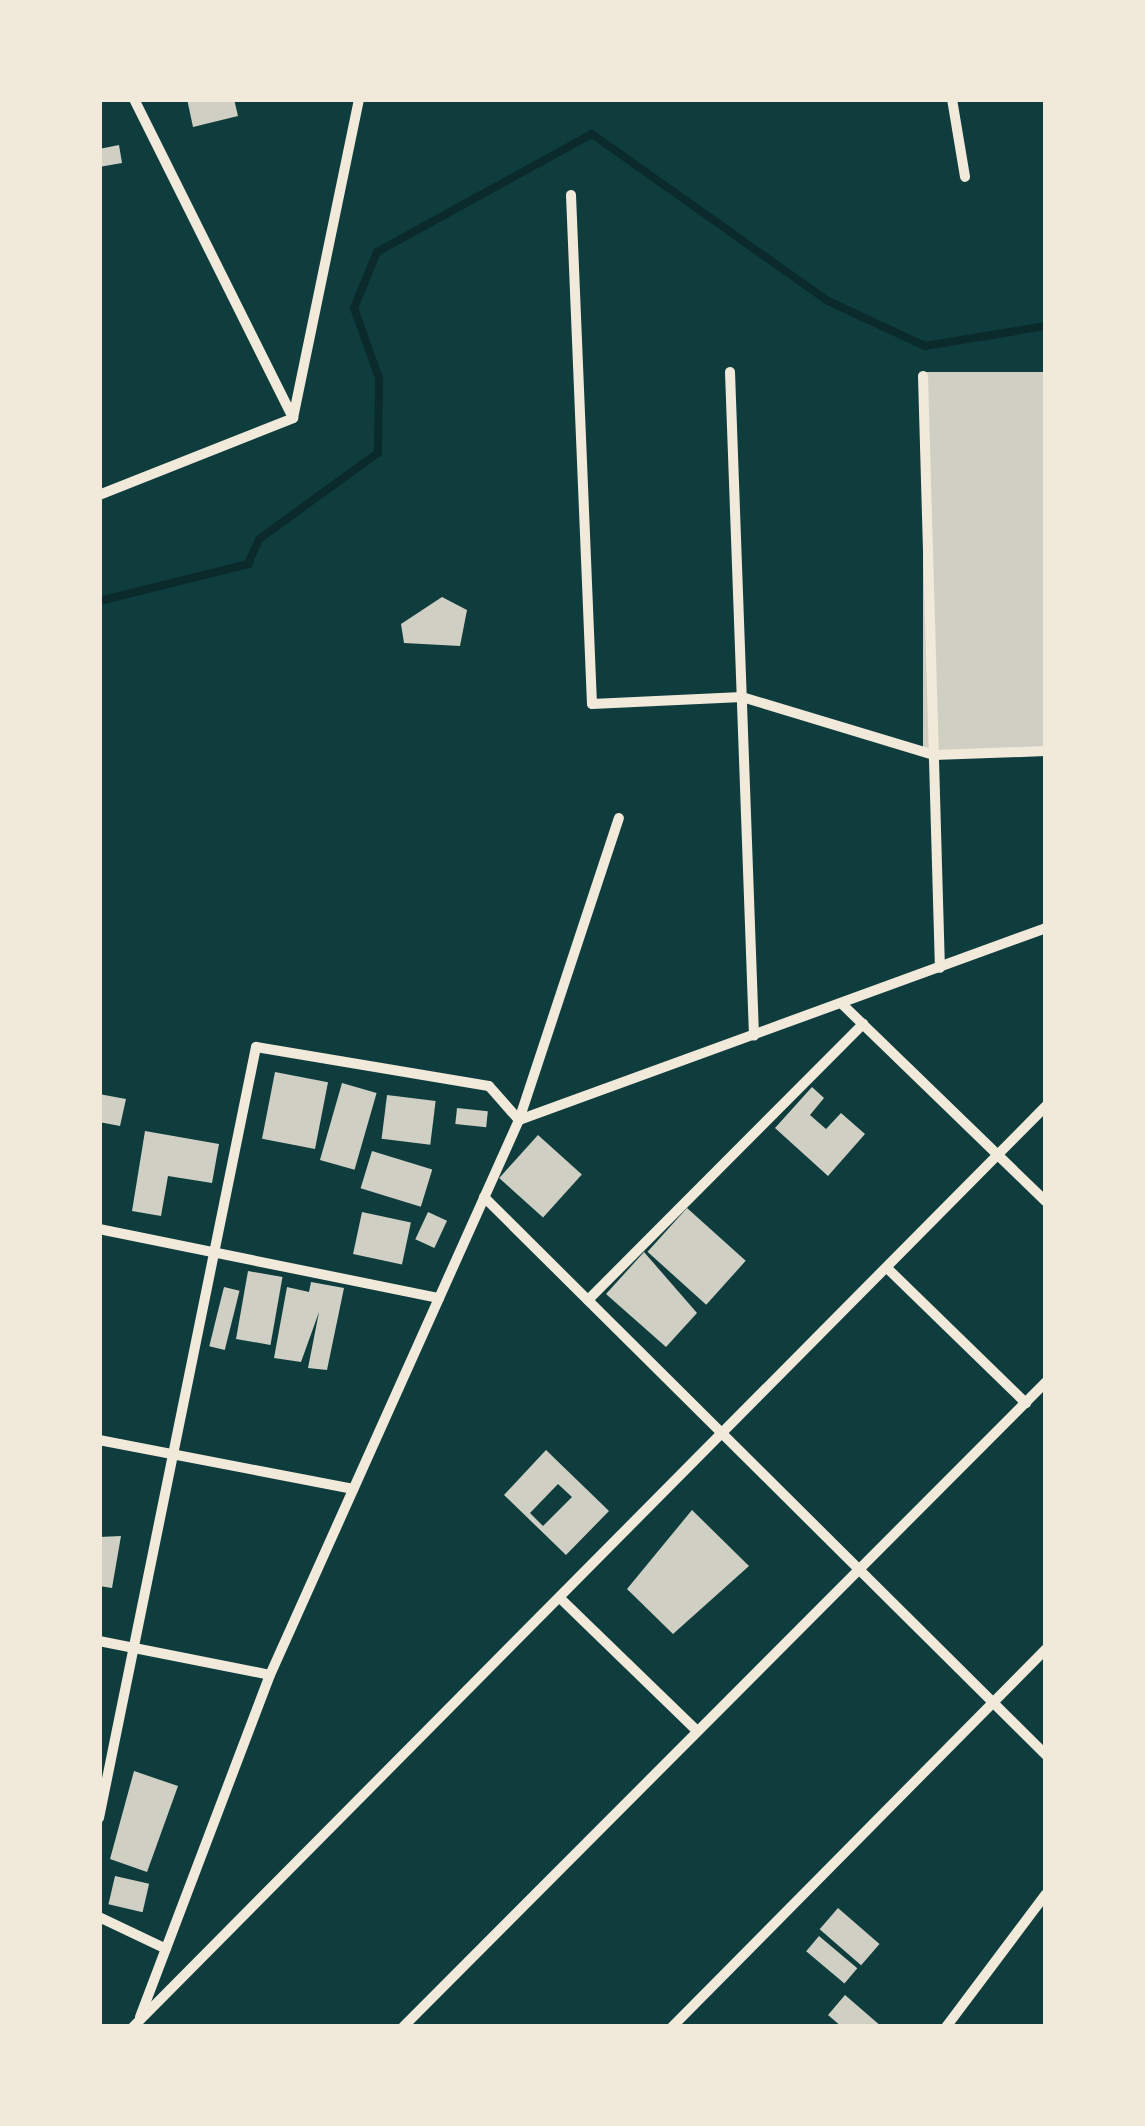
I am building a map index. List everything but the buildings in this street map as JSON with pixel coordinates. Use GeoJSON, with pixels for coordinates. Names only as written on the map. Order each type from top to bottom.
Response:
{"type":"FeatureCollection","features":[{"type":"Feature","properties":{"kind":"street"},"geometry":{"type":"LineString","coordinates":[[134,99],[293,418]]}},
{"type":"Feature","properties":{"kind":"street"},"geometry":{"type":"LineString","coordinates":[[293,418],[359,99]]}},
{"type":"Feature","properties":{"kind":"street"},"geometry":{"type":"LineString","coordinates":[[952,99],[965,177]]}},
{"type":"Feature","properties":{"kind":"street"},"geometry":{"type":"LineString","coordinates":[[572,195],[592,704],[742,697],[934,754],[1046,751]]}},
{"type":"Feature","properties":{"kind":"street"},"geometry":{"type":"LineString","coordinates":[[730,372],[754,1036]]}},
{"type":"Feature","properties":{"kind":"street"},"geometry":{"type":"LineString","coordinates":[[922,376],[940,968]]}},
{"type":"Feature","properties":{"kind":"street"},"geometry":{"type":"LineString","coordinates":[[99,495],[293,418]]}},
{"type":"Feature","properties":{"kind":"street"},"geometry":{"type":"LineString","coordinates":[[136,2023],[270,1676],[519,1120],[619,818]]}},
{"type":"Feature","properties":{"kind":"street"},"geometry":{"type":"LineString","coordinates":[[519,1120],[1046,928]]}},
{"type":"Feature","properties":{"kind":"street"},"geometry":{"type":"LineString","coordinates":[[842,1004],[1046,1202]]}},
{"type":"Feature","properties":{"kind":"street"},"geometry":{"type":"LineString","coordinates":[[588,1300],[863,1024]]}},
{"type":"Feature","properties":{"kind":"street"},"geometry":{"type":"LineString","coordinates":[[99,1818],[256,1047],[488,1086],[519,1120]]}},
{"type":"Feature","properties":{"kind":"street"},"geometry":{"type":"LineString","coordinates":[[136,2023],[563,1600],[1046,1106]]}},
{"type":"Feature","properties":{"kind":"street"},"geometry":{"type":"LineString","coordinates":[[484,1197],[1046,1755]]}},
{"type":"Feature","properties":{"kind":"street"},"geometry":{"type":"LineString","coordinates":[[99,1229],[439,1298]]}},
{"type":"Feature","properties":{"kind":"street"},"geometry":{"type":"LineString","coordinates":[[887,1268],[1026,1402]]}},
{"type":"Feature","properties":{"kind":"street"},"geometry":{"type":"LineString","coordinates":[[403,2027],[1046,1382]]}},
{"type":"Feature","properties":{"kind":"street"},"geometry":{"type":"LineString","coordinates":[[99,1440],[353,1489]]}},
{"type":"Feature","properties":{"kind":"street"},"geometry":{"type":"LineString","coordinates":[[563,1600],[697,1731]]}},
{"type":"Feature","properties":{"kind":"street"},"geometry":{"type":"LineString","coordinates":[[99,1641],[270,1676]]}},
{"type":"Feature","properties":{"kind":"street"},"geometry":{"type":"LineString","coordinates":[[672,2027],[1046,1649]]}},
{"type":"Feature","properties":{"kind":"street"},"geometry":{"type":"LineString","coordinates":[[946,2027],[1046,1894]]}},
{"type":"Feature","properties":{"kind":"street"},"geometry":{"type":"LineString","coordinates":[[99,1917],[166,1949]]}},
{"type":"Feature","properties":{"kind":"waterway"},"geometry":{"type":"LineString","coordinates":[[99,601],[248,564],[259,539],[378,453],[379,378],[354,308],[377,252],[592,134],[828,301],[925,346],[1046,326]]}}]}
